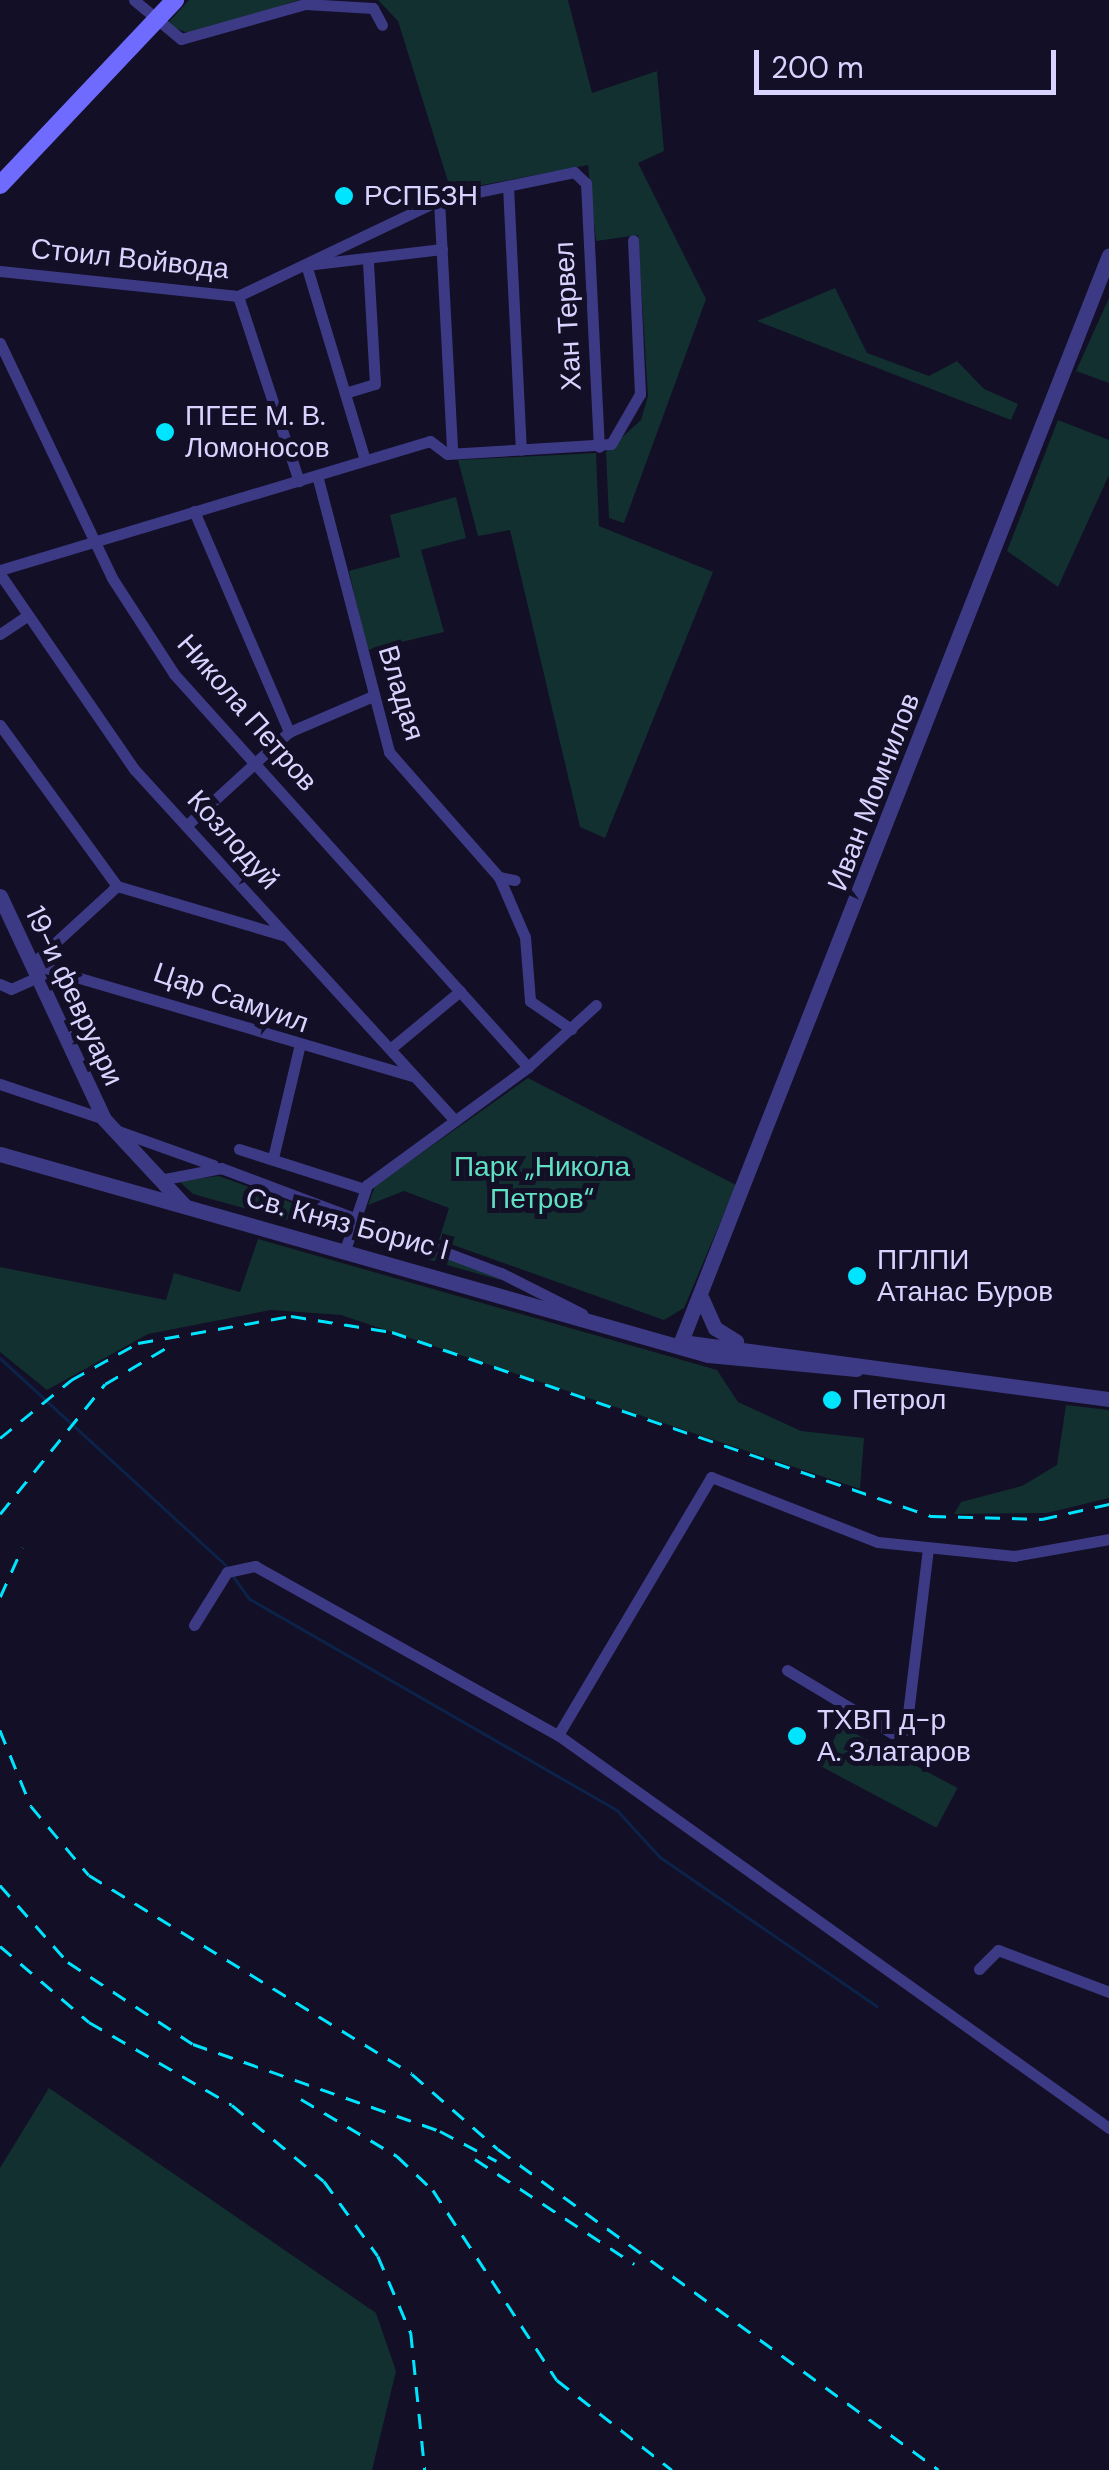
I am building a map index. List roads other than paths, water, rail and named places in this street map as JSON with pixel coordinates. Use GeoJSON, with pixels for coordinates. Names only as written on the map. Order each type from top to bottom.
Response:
{"type":"FeatureCollection","features":[{"type":"Feature","properties":{"kind":"main road"},"geometry":{"type":"LineString","coordinates":[[0,198],[36,152],[175,0]]}},
{"type":"Feature","properties":{"kind":"main road"},"geometry":{"type":"LineString","coordinates":[[0,185],[36,152]]}},
{"type":"Feature","properties":{"kind":"street"},"geometry":{"type":"LineString","coordinates":[[134,0],[156,21],[196,39],[306,4],[351,3],[373,8],[382,25]]}},
{"type":"Feature","properties":{"kind":"street","name":"Стоил Войвода"},"geometry":{"type":"LineString","coordinates":[[0,271],[238,296],[439,200],[574,172],[586,182]]}},
{"type":"Feature","properties":{"kind":"street","name":"Хан Тервел"},"geometry":{"type":"LineString","coordinates":[[586,182],[600,447]]}},
{"type":"Feature","properties":{"kind":"street"},"geometry":{"type":"LineString","coordinates":[[508,186],[521,450]]}},
{"type":"Feature","properties":{"kind":"street"},"geometry":{"type":"LineString","coordinates":[[439,200],[452,452]]}},
{"type":"Feature","properties":{"kind":"street"},"geometry":{"type":"LineString","coordinates":[[0,572],[430,440],[452,452],[600,447],[621,438],[640,394],[633,240]]}},
{"type":"Feature","properties":{"kind":"street"},"geometry":{"type":"LineString","coordinates":[[365,460],[306,265],[368,263],[442,250]]}},
{"type":"Feature","properties":{"kind":"street","name":"Иван Момчилов"},"geometry":{"type":"LineString","coordinates":[[680,1344],[702,1299],[1109,255]]}},
{"type":"Feature","properties":{"kind":"street"},"geometry":{"type":"LineString","coordinates":[[345,393],[375,384],[368,263]]}},
{"type":"Feature","properties":{"kind":"street"},"geometry":{"type":"LineString","coordinates":[[238,296],[300,480]]}},
{"type":"Feature","properties":{"kind":"street","name":"Никола Петров"},"geometry":{"type":"LineString","coordinates":[[0,345],[98,540],[174,674],[528,1067]]}},
{"type":"Feature","properties":{"kind":"street","name":"Владая"},"geometry":{"type":"LineString","coordinates":[[317,475],[389,752],[500,877],[524,937],[530,1001],[571,1029]]}},
{"type":"Feature","properties":{"kind":"street"},"geometry":{"type":"LineString","coordinates":[[194,511],[289,732]]}},
{"type":"Feature","properties":{"kind":"street","name":"Козлодуй"},"geometry":{"type":"LineString","coordinates":[[0,572],[27,616],[186,826],[454,1120]]}},
{"type":"Feature","properties":{"kind":"street"},"geometry":{"type":"LineString","coordinates":[[0,634],[27,616]]}},
{"type":"Feature","properties":{"kind":"street"},"geometry":{"type":"LineString","coordinates":[[186,826],[289,732],[372,696]]}},
{"type":"Feature","properties":{"kind":"street"},"geometry":{"type":"LineString","coordinates":[[0,725],[117,886],[286,936]]}},
{"type":"Feature","properties":{"kind":"street"},"geometry":{"type":"LineString","coordinates":[[500,877],[514,880]]}},
{"type":"Feature","properties":{"kind":"street"},"geometry":{"type":"LineString","coordinates":[[35,970],[117,886]]}},
{"type":"Feature","properties":{"kind":"street","name":"19-и февруари"},"geometry":{"type":"LineString","coordinates":[[0,896],[104,1118],[184,1204]]}},
{"type":"Feature","properties":{"kind":"street","name":"Цар Самуил"},"geometry":{"type":"LineString","coordinates":[[0,984],[11,989],[35,970],[299,1048],[415,1077]]}},
{"type":"Feature","properties":{"kind":"street"},"geometry":{"type":"LineString","coordinates":[[390,1049],[460,991]]}},
{"type":"Feature","properties":{"kind":"street"},"geometry":{"type":"LineString","coordinates":[[345,1250],[364,1189],[528,1067],[596,1005]]}},
{"type":"Feature","properties":{"kind":"street"},"geometry":{"type":"LineString","coordinates":[[273,1158],[299,1048]]}},
{"type":"Feature","properties":{"kind":"street"},"geometry":{"type":"LineString","coordinates":[[0,1084],[104,1118]]}},
{"type":"Feature","properties":{"kind":"street"},"geometry":{"type":"LineString","coordinates":[[118,1132],[356,1218],[582,1314]]}},
{"type":"Feature","properties":{"kind":"street"},"geometry":{"type":"LineString","coordinates":[[239,1149],[364,1189]]}},
{"type":"Feature","properties":{"kind":"street","name":"Св. Княз Борис I"},"geometry":{"type":"LineString","coordinates":[[0,1154],[680,1344],[802,1370],[856,1370]]}},
{"type":"Feature","properties":{"kind":"street"},"geometry":{"type":"LineString","coordinates":[[165,1180],[221,1168]]}},
{"type":"Feature","properties":{"kind":"street"},"geometry":{"type":"LineString","coordinates":[[702,1299],[722,1334],[764,1349]]}},
{"type":"Feature","properties":{"kind":"street","name":"Св. Княз Борис I"},"geometry":{"type":"LineString","coordinates":[[680,1344],[764,1349],[856,1370],[1109,1399]]}},
{"type":"Feature","properties":{"kind":"street"},"geometry":{"type":"LineString","coordinates":[[558,1735],[712,1477],[878,1542],[1028,1555],[1109,1539]]}},
{"type":"Feature","properties":{"kind":"street"},"geometry":{"type":"LineString","coordinates":[[787,1670],[892,1732],[906,1730],[914,1722],[928,1549]]}},
{"type":"Feature","properties":{"kind":"street"},"geometry":{"type":"LineString","coordinates":[[194,1625],[226,1572],[255,1566],[558,1735],[1109,2128]]}},
{"type":"Feature","properties":{"kind":"street"},"geometry":{"type":"LineString","coordinates":[[979,1969],[998,1950],[1109,1992]]}},
{"type":"Feature","properties":{"kind":"waterway"},"geometry":{"type":"LineString","coordinates":[[0,1358],[226,1565]]}},
{"type":"Feature","properties":{"kind":"waterway"},"geometry":{"type":"LineString","coordinates":[[233,1576],[250,1599],[618,1811],[660,1857],[877,2006]]}},
{"type":"Feature","properties":{"kind":"railway"},"geometry":{"type":"LineString","coordinates":[[0,1438],[71,1380],[138,1343],[291,1316],[392,1332],[931,1516],[1042,1519],[1109,1504]]}},
{"type":"Feature","properties":{"kind":"railway"},"geometry":{"type":"LineString","coordinates":[[0,1514],[105,1384],[171,1345]]}},
{"type":"Feature","properties":{"kind":"railway"},"geometry":{"type":"LineString","coordinates":[[0,1597],[22,1548]]}},
{"type":"Feature","properties":{"kind":"railway"},"geometry":{"type":"LineString","coordinates":[[0,1730],[31,1806],[89,1875],[412,2074],[498,2149],[939,2470]]}},
{"type":"Feature","properties":{"kind":"railway"},"geometry":{"type":"LineString","coordinates":[[0,1885],[68,1962],[193,2044],[440,2131],[497,2161]]}},
{"type":"Feature","properties":{"kind":"railway"},"geometry":{"type":"LineString","coordinates":[[0,1946],[89,2022],[232,2105],[324,2181],[378,2256],[411,2333],[425,2470]]}},
{"type":"Feature","properties":{"kind":"railway"},"geometry":{"type":"LineString","coordinates":[[301,2099],[397,2156],[433,2190],[557,2380],[672,2470]]}},
{"type":"Feature","properties":{"kind":"railway"},"geometry":{"type":"LineString","coordinates":[[475,2159],[634,2264]]}},
{"type":"Feature","properties":{"kind":"place","name":"РСПБЗН"},"geometry":{"type":"Point","coordinates":[344,196]}},
{"type":"Feature","properties":{"kind":"place","name":"ПГЕЕ М. В. Ломоносов"},"geometry":{"type":"Point","coordinates":[165,432]}},
{"type":"Feature","properties":{"kind":"place","name":"ПГЛПИ Атанас Буров"},"geometry":{"type":"Point","coordinates":[857,1276]}},
{"type":"Feature","properties":{"kind":"place","name":"Петрол"},"geometry":{"type":"Point","coordinates":[832,1400]}},
{"type":"Feature","properties":{"kind":"place","name":"ТХВП д-р А. Златаров"},"geometry":{"type":"Point","coordinates":[797,1736]}},
{"type":"Feature","properties":{"kind":"park label","name":"Парк „Никола Петров“"},"geometry":{"type":"Point","coordinates":[542,1183]}}]}
